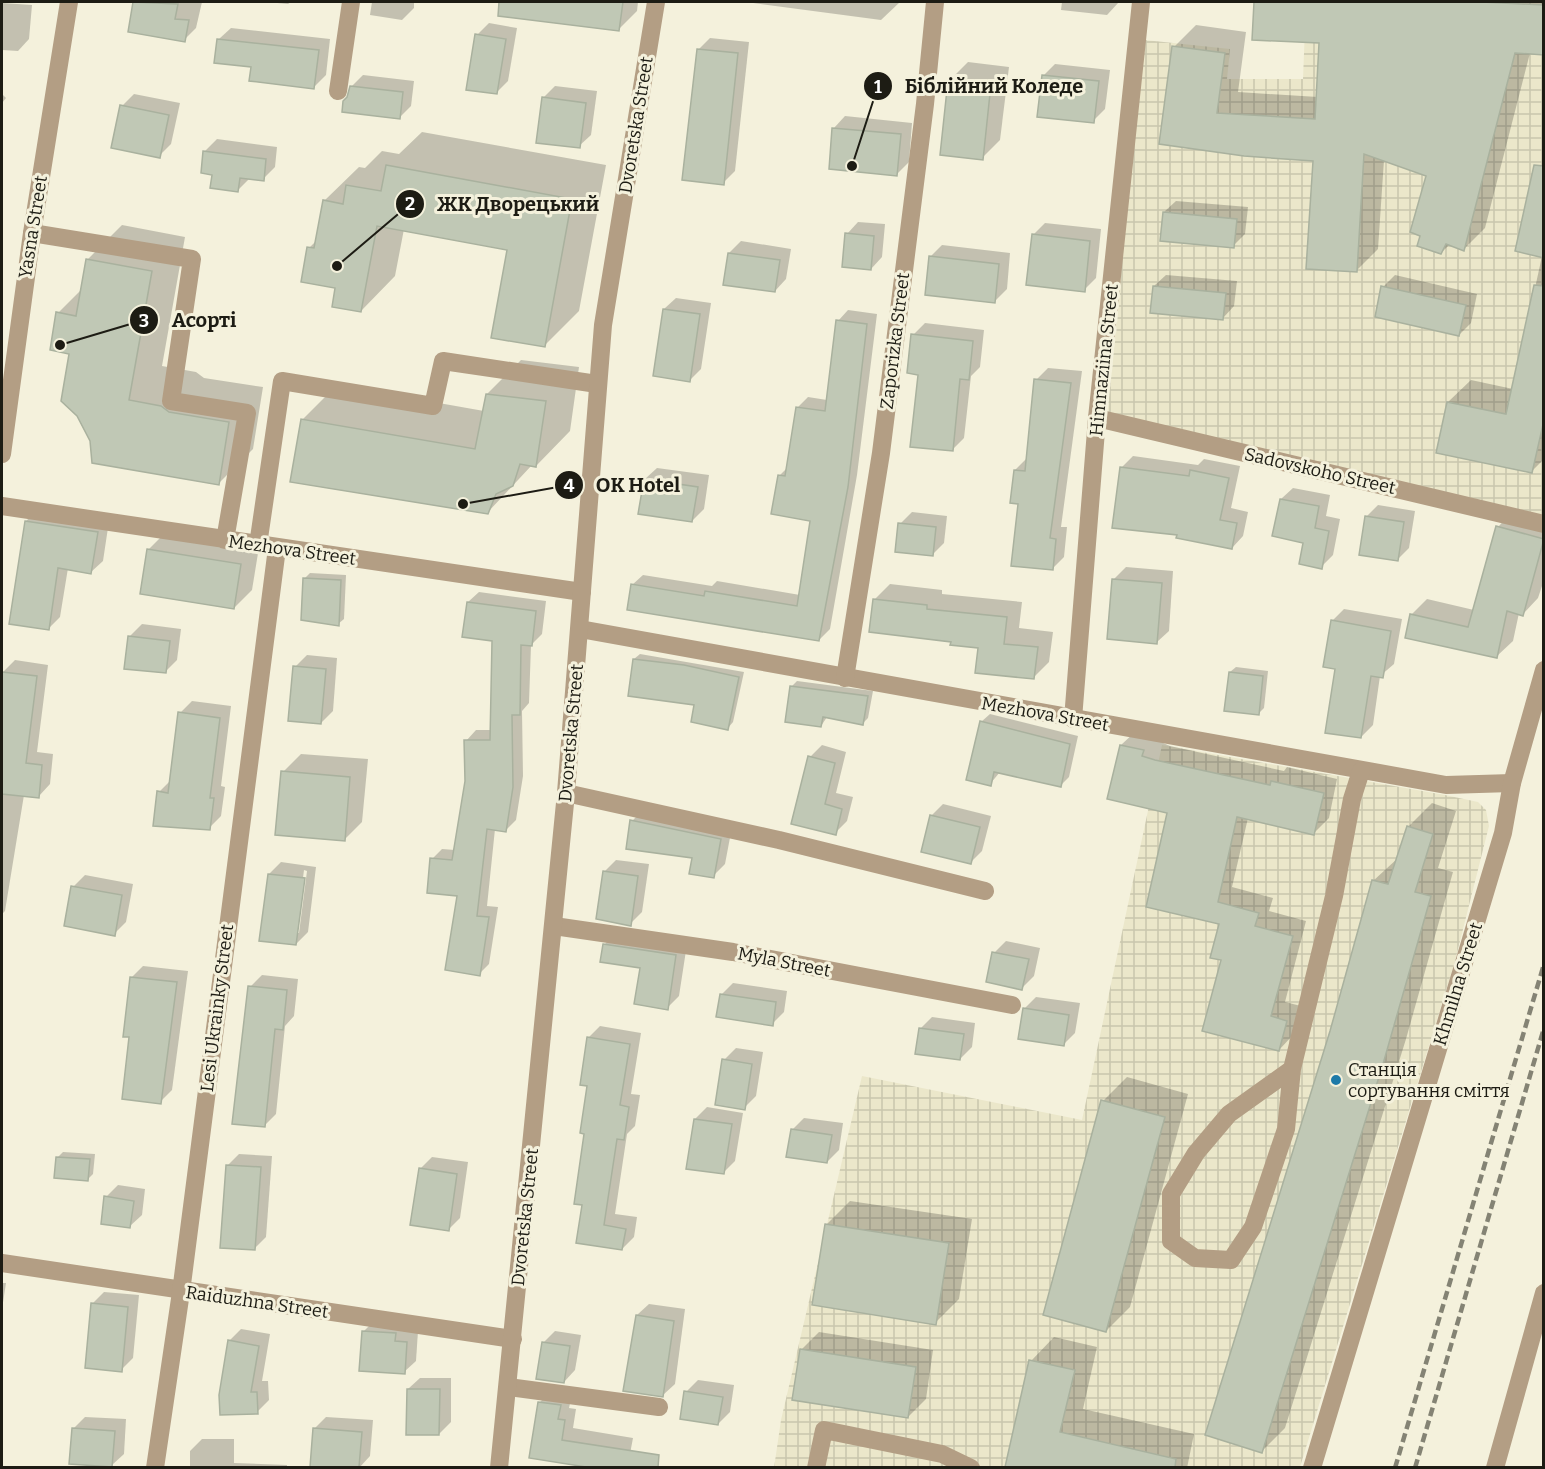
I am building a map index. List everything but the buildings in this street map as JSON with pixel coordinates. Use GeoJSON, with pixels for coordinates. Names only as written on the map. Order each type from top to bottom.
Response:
{"type":"FeatureCollection","features":[{"type":"Feature","properties":{"kind":"street","name":"Yasna Street"},"geometry":{"type":"LineString","coordinates":[[2,454],[32,233],[69,2]]}},
{"type":"Feature","properties":{"kind":"street"},"geometry":{"type":"LineString","coordinates":[[338,91],[351,2]]}},
{"type":"Feature","properties":{"kind":"street","name":"Dvoretska Street"},"geometry":{"type":"LineString","coordinates":[[499,1467],[554,926],[603,325],[656,2]]}},
{"type":"Feature","properties":{"kind":"street","name":"Zaporizka Street"},"geometry":{"type":"LineString","coordinates":[[845,678],[881,453],[925,104],[935,2]]}},
{"type":"Feature","properties":{"kind":"street","name":"Himnaziina Street"},"geometry":{"type":"LineString","coordinates":[[1072,719],[1097,418],[1141,2]]}},
{"type":"Feature","properties":{"kind":"street"},"geometry":{"type":"LineString","coordinates":[[32,233],[192,259],[171,401],[247,413],[225,540]]}},
{"type":"Feature","properties":{"kind":"street"},"geometry":{"type":"LineString","coordinates":[[258,545],[282,381],[433,406],[443,361],[597,384]]}},
{"type":"Feature","properties":{"kind":"street","name":"Sadovskoho Street"},"geometry":{"type":"LineString","coordinates":[[1097,418],[1544,524]]}},
{"type":"Feature","properties":{"kind":"street","name":"Mezhova Street"},"geometry":{"type":"LineString","coordinates":[[2,506],[582,592]]}},
{"type":"Feature","properties":{"kind":"street","name":"Lesi Ukrainky Street"},"geometry":{"type":"LineString","coordinates":[[155,1467],[181,1292],[277,548]]}},
{"type":"Feature","properties":{"kind":"street","name":"Mezhova Street"},"geometry":{"type":"LineString","coordinates":[[580,629],[1361,771],[1446,785],[1512,783]]}},
{"type":"Feature","properties":{"kind":"street","name":"Khmilna Street"},"geometry":{"type":"LineString","coordinates":[[1312,1467],[1503,833],[1512,783],[1544,670]]}},
{"type":"Feature","properties":{"kind":"street"},"geometry":{"type":"LineString","coordinates":[[1292,1069],[1229,1114],[1196,1153],[1171,1194],[1171,1241],[1195,1258],[1231,1260],[1253,1227],[1286,1129],[1292,1069],[1334,896],[1352,799],[1361,771]]}},
{"type":"Feature","properties":{"kind":"street"},"geometry":{"type":"LineString","coordinates":[[566,794],[778,840],[986,891]]}},
{"type":"Feature","properties":{"kind":"street","name":"Myla Street"},"geometry":{"type":"LineString","coordinates":[[554,926],[733,952],[1012,1005]]}},
{"type":"Feature","properties":{"kind":"street","name":"Raiduzhna Street"},"geometry":{"type":"LineString","coordinates":[[2,1263],[181,1292],[513,1339]]}},
{"type":"Feature","properties":{"kind":"street"},"geometry":{"type":"LineString","coordinates":[[1495,1467],[1544,1293]]}},
{"type":"Feature","properties":{"kind":"street"},"geometry":{"type":"LineString","coordinates":[[508,1387],[659,1407]]}},
{"type":"Feature","properties":{"kind":"street"},"geometry":{"type":"LineString","coordinates":[[816,1467],[824,1430],[942,1454],[971,1467]]}},
{"type":"Feature","properties":{"kind":"shaded area"},"geometry":{"type":"Polygon","coordinates":[[[1306,2],[1543,2],[1543,515],[1106,412],[1145,40],[1230,49],[1227,79],[1303,79],[1306,2]]]}},
{"type":"Feature","properties":{"kind":"shaded area"},"geometry":{"type":"Polygon","coordinates":[[[1162,745],[1445,795],[1478,802],[1486,810],[1489,826],[1455,961],[1300,1467],[774,1468],[781,1420],[862,1076],[1082,1120],[1162,745]]]}},
{"type":"Feature","properties":{"kind":"railway"},"geometry":{"type":"LineString","coordinates":[[1395,1468],[1544,964]]}},
{"type":"Feature","properties":{"kind":"railway"},"geometry":{"type":"LineString","coordinates":[[1415,1468],[1544,1028]]}},
{"type":"Feature","properties":{"kind":"place","name":"Біблійний Коледе"},"geometry":{"type":"Point","coordinates":[852,166]}},
{"type":"Feature","properties":{"kind":"place","name":"ЖК Дворецький"},"geometry":{"type":"Point","coordinates":[337,266]}},
{"type":"Feature","properties":{"kind":"place","name":"Асорті"},"geometry":{"type":"Point","coordinates":[60,345]}},
{"type":"Feature","properties":{"kind":"place","name":"OK Hotel"},"geometry":{"type":"Point","coordinates":[463,504]}},
{"type":"Feature","properties":{"kind":"place","name":"Станція сортування сміття"},"geometry":{"type":"Point","coordinates":[1336,1080]}}]}
